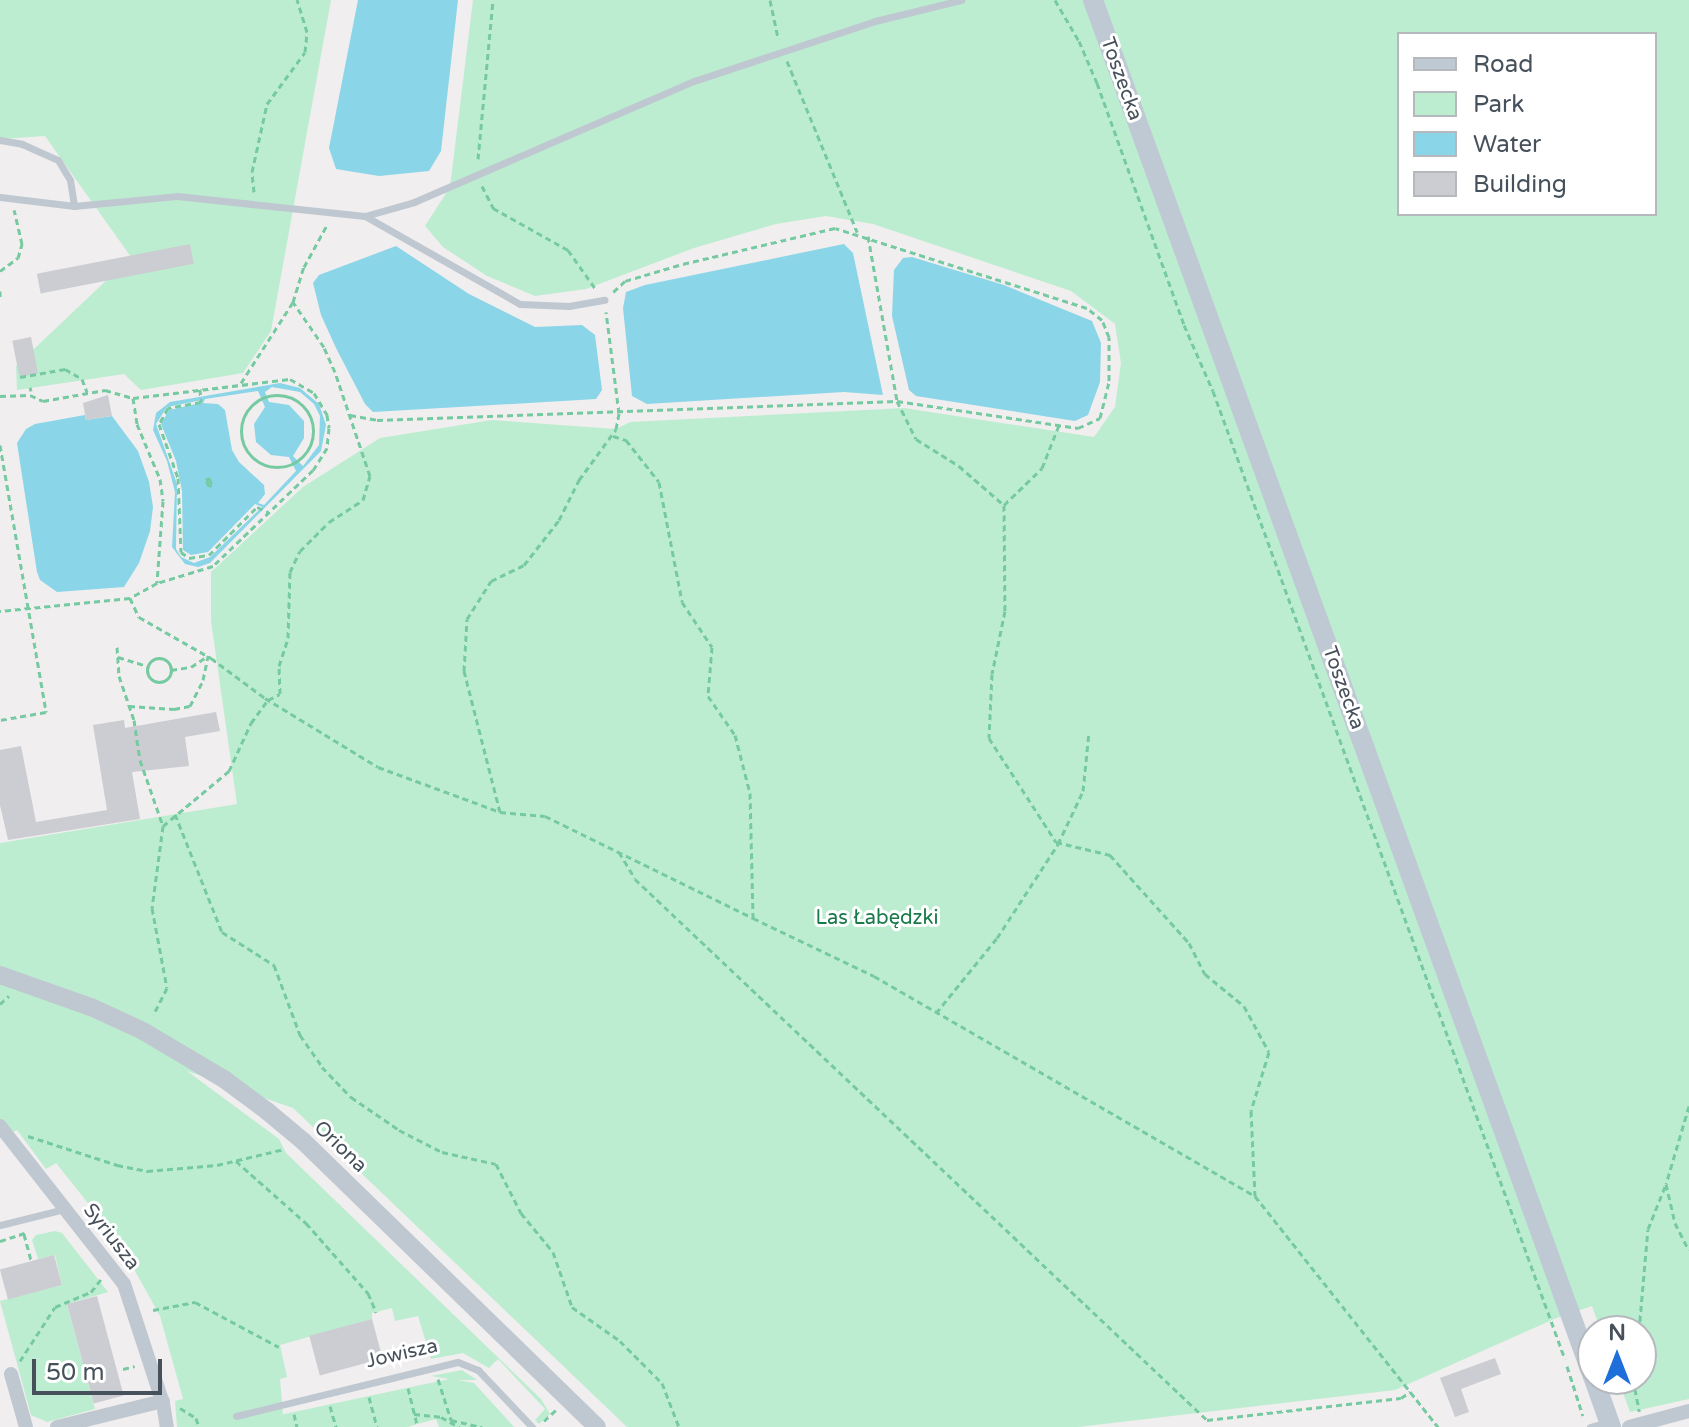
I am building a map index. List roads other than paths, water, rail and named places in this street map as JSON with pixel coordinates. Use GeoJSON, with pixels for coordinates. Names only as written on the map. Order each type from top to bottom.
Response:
{"type":"FeatureCollection","features":[{"type":"Feature","properties":{"kind":"main road","name":"Toszecka"},"geometry":{"type":"LineString","coordinates":[[1093,0],[1577,1334]]}},
{"type":"Feature","properties":{"kind":"main road","name":"Toszecka"},"geometry":{"type":"LineString","coordinates":[[1595,1395],[1599,1426]]}},
{"type":"Feature","properties":{"kind":"street","name":"Oriona"},"geometry":{"type":"LineString","coordinates":[[0,975],[91,1007],[143,1031],[224,1079],[267,1111],[303,1141],[584,1423]]}},
{"type":"Feature","properties":{"kind":"street","name":"Syriusza"},"geometry":{"type":"LineString","coordinates":[[3,1130],[124,1284],[167,1402],[167,1427]]}},
{"type":"Feature","properties":{"kind":"street"},"geometry":{"type":"LineString","coordinates":[[11,1374],[26,1427]]}},
{"type":"Feature","properties":{"kind":"street"},"geometry":{"type":"LineString","coordinates":[[57,1427],[167,1402]]}},
{"type":"Feature","properties":{"kind":"street"},"geometry":{"type":"LineString","coordinates":[[1635,1426],[1689,1411]]}},
{"type":"Feature","properties":{"kind":"lane"},"geometry":{"type":"LineString","coordinates":[[0,197],[74,206],[177,196],[258,202],[365,216],[414,202],[694,81],[875,21],[961,0]]}},
{"type":"Feature","properties":{"kind":"lane"},"geometry":{"type":"LineString","coordinates":[[0,140],[22,144],[58,160],[70,180],[74,206]]}},
{"type":"Feature","properties":{"kind":"lane"},"geometry":{"type":"LineString","coordinates":[[365,216],[520,304],[569,306],[604,300]]}},
{"type":"Feature","properties":{"kind":"lane","name":"Syriusza"},"geometry":{"type":"LineString","coordinates":[[0,1225],[64,1209]]}},
{"type":"Feature","properties":{"kind":"lane","name":"Jowisza"},"geometry":{"type":"LineString","coordinates":[[236,1416],[458,1362],[478,1370],[532,1427]]}},
{"type":"Feature","properties":{"kind":"water"},"geometry":{"type":"Polygon","coordinates":[[[358,0],[458,0],[441,151],[429,171],[379,176],[336,169],[329,148],[358,0]]]}},
{"type":"Feature","properties":{"kind":"water"},"geometry":{"type":"Polygon","coordinates":[[[844,244],[853,253],[883,395],[844,392],[647,404],[632,396],[623,308],[626,292],[645,285],[844,244]]]}},
{"type":"Feature","properties":{"kind":"water"},"geometry":{"type":"Polygon","coordinates":[[[396,246],[469,294],[535,327],[582,325],[595,335],[602,390],[596,399],[373,412],[365,404],[336,348],[321,315],[313,283],[319,275],[396,246]]]}},
{"type":"Feature","properties":{"kind":"water"},"geometry":{"type":"Polygon","coordinates":[[[912,257],[1004,285],[1092,321],[1101,343],[1100,382],[1088,415],[1075,421],[916,396],[909,390],[892,316],[894,270],[903,258],[912,257]]]}},
{"type":"Feature","properties":{"kind":"water"},"geometry":{"type":"Polygon","coordinates":[[[280,383],[300,388],[319,404],[326,425],[321,451],[210,563],[198,567],[185,564],[172,547],[175,492],[167,461],[153,430],[156,413],[170,402],[280,383]],[[272,387],[265,392],[269,402],[289,405],[304,421],[304,438],[293,456],[303,466],[319,445],[320,416],[314,404],[300,392],[272,387]],[[258,391],[205,399],[203,403],[218,404],[225,410],[232,450],[239,462],[264,485],[265,494],[258,503],[264,505],[296,471],[289,457],[271,455],[256,442],[254,424],[265,407],[258,391]],[[202,400],[167,407],[156,424],[177,484],[176,549],[181,557],[194,563],[210,557],[262,507],[255,504],[208,552],[191,555],[183,550],[182,491],[176,461],[161,424],[169,410],[201,403],[202,400]]]}},
{"type":"Feature","properties":{"kind":"water"},"geometry":{"type":"Polygon","coordinates":[[[85,415],[86,420],[112,416],[138,451],[149,482],[153,507],[150,531],[139,563],[124,587],[57,592],[40,580],[37,572],[17,443],[26,429],[35,424],[85,415]]]}},
{"type":"Feature","properties":{"kind":"park label","name":"Las Łabędzki"},"geometry":{"type":"Point","coordinates":[877,918]}}]}
